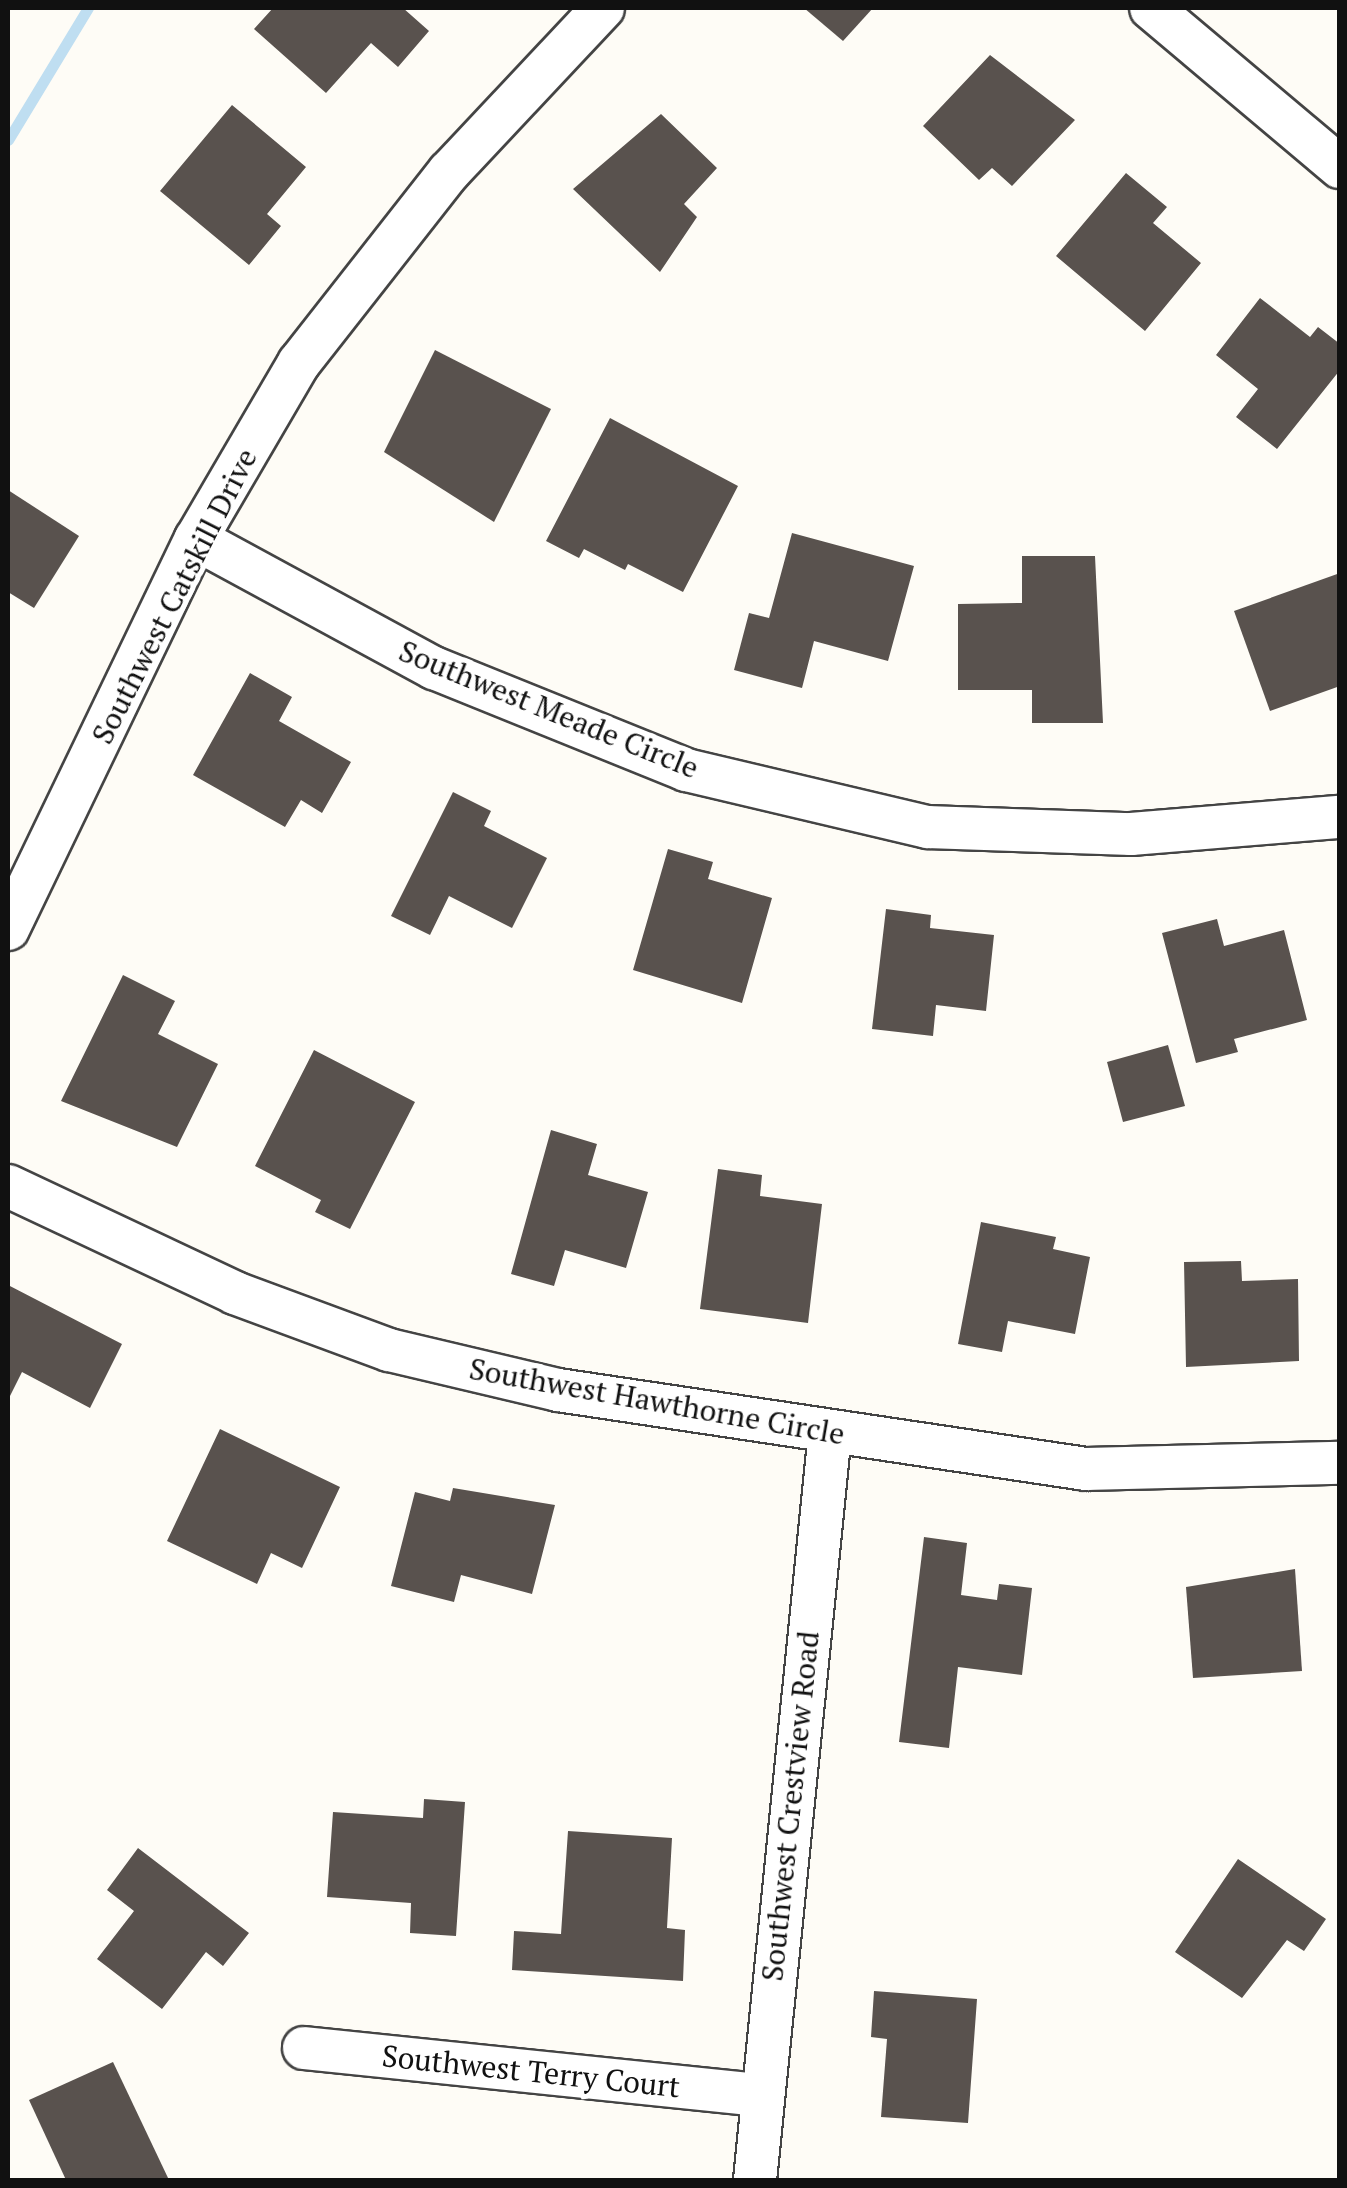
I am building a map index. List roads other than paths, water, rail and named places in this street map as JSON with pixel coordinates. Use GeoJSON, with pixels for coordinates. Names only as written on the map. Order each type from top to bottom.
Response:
{"type":"FeatureCollection","features":[{"type":"Feature","properties":{"kind":"street","name":"Southwest Catskill Drive"},"geometry":{"type":"LineString","coordinates":[[8,929],[196,539],[300,363],[449,172],[602,8]]}},
{"type":"Feature","properties":{"kind":"street"},"geometry":{"type":"LineString","coordinates":[[1151,8],[1340,167]]}},
{"type":"Feature","properties":{"kind":"street","name":"Southwest Meade Circle"},"geometry":{"type":"LineString","coordinates":[[196,539],[434,668],[686,770],[927,827],[1131,834],[1340,817]]}},
{"type":"Feature","properties":{"kind":"street","name":"Southwest Hawthorne Circle"},"geometry":{"type":"LineString","coordinates":[[8,1186],[235,1293],[389,1350],[558,1390],[1086,1469],[1340,1463]]}},
{"type":"Feature","properties":{"kind":"street","name":"Southwest Crestview Road"},"geometry":{"type":"LineString","coordinates":[[756,2180],[759,2095],[830,1432]]}},
{"type":"Feature","properties":{"kind":"street","name":"Southwest Terry Court"},"geometry":{"type":"LineString","coordinates":[[304,2048],[759,2095]]}},
{"type":"Feature","properties":{"kind":"waterway"},"geometry":{"type":"LineString","coordinates":[[8,140],[88,8]]}}]}
